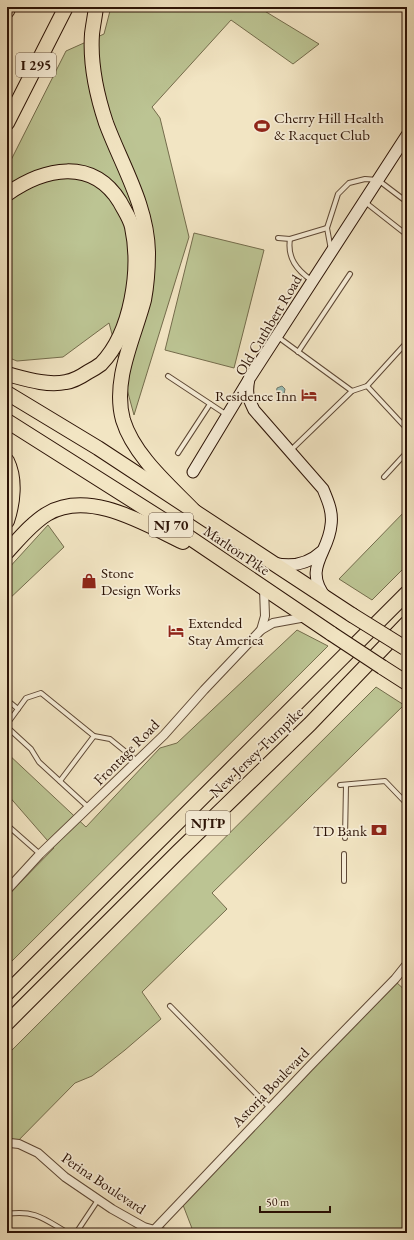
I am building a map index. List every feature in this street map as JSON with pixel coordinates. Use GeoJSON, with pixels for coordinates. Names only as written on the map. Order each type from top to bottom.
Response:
{"type":"FeatureCollection","features":[{"type":"Feature","properties":{"kind":"highway"},"geometry":{"type":"LineString","coordinates":[[7,11],[9,7]]}},
{"type":"Feature","properties":{"kind":"highway","name":"I 295"},"geometry":{"type":"LineString","coordinates":[[7,123],[66,7]]}},
{"type":"Feature","properties":{"kind":"highway"},"geometry":{"type":"LineString","coordinates":[[96,7],[92,34],[92,49],[100,102],[142,213],[148,252],[144,300],[123,371],[120,405],[128,433],[136,448],[144,459],[195,512]]}},
{"type":"Feature","properties":{"kind":"highway"},"geometry":{"type":"LineString","coordinates":[[7,194],[34,178],[52,172],[70,171],[87,174],[100,180],[115,194],[131,225],[135,247],[135,275],[130,306],[120,335],[100,365],[82,376],[68,382],[53,383],[30,380],[7,374]]}},
{"type":"Feature","properties":{"kind":"highway","name":"Marlton Pike"},"geometry":{"type":"LineString","coordinates":[[7,393],[98,448],[406,649]]}},
{"type":"Feature","properties":{"kind":"highway","name":"Marlton Pike"},"geometry":{"type":"LineString","coordinates":[[7,421],[165,521],[264,589],[407,683]]}},
{"type":"Feature","properties":{"kind":"highway"},"geometry":{"type":"LineString","coordinates":[[7,462],[12,480],[11,510],[7,521]]}},
{"type":"Feature","properties":{"kind":"highway"},"geometry":{"type":"LineString","coordinates":[[7,552],[34,524],[47,514],[71,506],[87,506],[108,509],[129,516],[218,558]]}},
{"type":"Feature","properties":{"kind":"highway","name":"New Jersey Turnpike"},"geometry":{"type":"LineString","coordinates":[[7,993],[407,593]]}},
{"type":"Feature","properties":{"kind":"highway","name":"New Jersey Turnpike"},"geometry":{"type":"LineString","coordinates":[[7,1023],[178,852],[310,724],[407,623]]}},
{"type":"Feature","properties":{"kind":"street","name":"Old Cuthbert Road"},"geometry":{"type":"LineString","coordinates":[[329,600],[321,589],[317,577],[317,564],[328,539],[331,525],[329,503],[323,489],[254,410],[248,397],[247,390],[249,379],[407,135]]}},
{"type":"Feature","properties":{"kind":"street"},"geometry":{"type":"LineString","coordinates":[[193,472],[249,379]]}},
{"type":"Feature","properties":{"kind":"street"},"geometry":{"type":"LineString","coordinates":[[267,559],[282,564],[298,564],[309,561],[322,552]]}},
{"type":"Feature","properties":{"kind":"street"},"geometry":{"type":"LineString","coordinates":[[261,630],[265,616],[264,589]]}},
{"type":"Feature","properties":{"kind":"street","name":"Frontage Road"},"geometry":{"type":"LineString","coordinates":[[7,890],[40,854],[164,735],[261,630],[273,623],[306,617]]}},
{"type":"Feature","properties":{"kind":"street","name":"Astoria Boulevard"},"geometry":{"type":"LineString","coordinates":[[154,1230],[395,979],[407,964]]}},
{"type":"Feature","properties":{"kind":"street","name":"Perina Boulevard"},"geometry":{"type":"LineString","coordinates":[[7,1144],[19,1144],[38,1152],[65,1177],[98,1200],[144,1227],[165,1233]]}},
{"type":"Feature","properties":{"kind":"lane"},"geometry":{"type":"LineString","coordinates":[[331,252],[327,228],[335,201],[343,188],[356,180],[378,180],[407,202]]}},
{"type":"Feature","properties":{"kind":"lane"},"geometry":{"type":"LineString","coordinates":[[364,201],[407,235]]}},
{"type":"Feature","properties":{"kind":"lane"},"geometry":{"type":"LineString","coordinates":[[278,238],[290,240],[327,228]]}},
{"type":"Feature","properties":{"kind":"lane"},"geometry":{"type":"LineString","coordinates":[[290,240],[289,246],[292,262],[312,281]]}},
{"type":"Feature","properties":{"kind":"lane"},"geometry":{"type":"LineString","coordinates":[[298,352],[350,274]]}},
{"type":"Feature","properties":{"kind":"lane"},"geometry":{"type":"LineString","coordinates":[[277,336],[352,391]]}},
{"type":"Feature","properties":{"kind":"lane"},"geometry":{"type":"LineString","coordinates":[[289,451],[352,391],[367,386],[407,342]]}},
{"type":"Feature","properties":{"kind":"lane"},"geometry":{"type":"LineString","coordinates":[[168,376],[227,415]]}},
{"type":"Feature","properties":{"kind":"lane"},"geometry":{"type":"LineString","coordinates":[[367,386],[407,429]]}},
{"type":"Feature","properties":{"kind":"lane"},"geometry":{"type":"LineString","coordinates":[[178,453],[210,404]]}},
{"type":"Feature","properties":{"kind":"lane"},"geometry":{"type":"LineString","coordinates":[[384,477],[407,452]]}},
{"type":"Feature","properties":{"kind":"lane"},"geometry":{"type":"LineString","coordinates":[[7,724],[26,698],[41,693],[94,736],[110,739],[136,761]]}},
{"type":"Feature","properties":{"kind":"lane"},"geometry":{"type":"LineString","coordinates":[[7,700],[18,709]]}},
{"type":"Feature","properties":{"kind":"lane"},"geometry":{"type":"LineString","coordinates":[[7,727],[31,749],[39,762],[89,808]]}},
{"type":"Feature","properties":{"kind":"lane"},"geometry":{"type":"LineString","coordinates":[[60,781],[94,736]]}},
{"type":"Feature","properties":{"kind":"lane"},"geometry":{"type":"LineString","coordinates":[[340,785],[385,781],[407,804]]}},
{"type":"Feature","properties":{"kind":"lane"},"geometry":{"type":"LineString","coordinates":[[344,838],[346,785]]}},
{"type":"Feature","properties":{"kind":"lane"},"geometry":{"type":"LineString","coordinates":[[7,825],[40,854]]}},
{"type":"Feature","properties":{"kind":"lane"},"geometry":{"type":"LineString","coordinates":[[344,854],[344,881]]}},
{"type":"Feature","properties":{"kind":"lane"},"geometry":{"type":"LineString","coordinates":[[170,1006],[270,1108]]}},
{"type":"Feature","properties":{"kind":"lane"},"geometry":{"type":"LineString","coordinates":[[76,1233],[98,1200]]}},
{"type":"Feature","properties":{"kind":"lane"},"geometry":{"type":"LineString","coordinates":[[7,1214],[22,1212],[39,1216],[68,1233]]}},
{"type":"Feature","properties":{"kind":"green space"},"geometry":{"type":"Polygon","coordinates":[[[111,7],[258,7],[319,44],[293,64],[231,20],[152,107],[160,118],[189,237],[134,415],[109,323],[63,357],[17,361],[7,357],[7,168],[66,51],[104,34],[111,7]]]}},
{"type":"Feature","properties":{"kind":"green space"},"geometry":{"type":"Polygon","coordinates":[[[194,233],[264,250],[234,368],[165,350],[194,233]]]}},
{"type":"Feature","properties":{"kind":"green space"},"geometry":{"type":"Polygon","coordinates":[[[407,509],[407,565],[372,600],[339,579],[407,509]]]}},
{"type":"Feature","properties":{"kind":"green space"},"geometry":{"type":"Polygon","coordinates":[[[48,525],[64,547],[7,601],[7,570],[48,525]]]}},
{"type":"Feature","properties":{"kind":"green space"},"geometry":{"type":"Polygon","coordinates":[[[297,630],[328,646],[7,966],[7,896],[54,848],[7,794],[7,753],[86,827],[160,748],[177,743],[297,630]]]}},
{"type":"Feature","properties":{"kind":"green space"},"geometry":{"type":"Polygon","coordinates":[[[376,687],[404,705],[212,893],[227,909],[142,992],[161,1019],[92,1076],[75,1083],[7,1152],[7,1055],[376,687]]]}},
{"type":"Feature","properties":{"kind":"green space"},"geometry":{"type":"Polygon","coordinates":[[[396,982],[407,992],[407,1233],[201,1233],[193,1231],[183,1205],[396,982]]]}},
{"type":"Feature","properties":{"kind":"water"},"geometry":{"type":"Polygon","coordinates":[[[282,386],[285,389],[284,394],[288,396],[286,401],[282,401],[276,394],[277,388],[282,386]]]}},
{"type":"Feature","properties":{"kind":"place","name":"Cherry Hill Health & Racquet Club"},"geometry":{"type":"Point","coordinates":[262,126]}},
{"type":"Feature","properties":{"kind":"place","name":"Residence Inn"},"geometry":{"type":"Point","coordinates":[309,395]}},
{"type":"Feature","properties":{"kind":"place","name":"Stone Design Works"},"geometry":{"type":"Point","coordinates":[89,581]}},
{"type":"Feature","properties":{"kind":"place","name":"Extended Stay America"},"geometry":{"type":"Point","coordinates":[176,631]}},
{"type":"Feature","properties":{"kind":"place","name":"TD Bank"},"geometry":{"type":"Point","coordinates":[379,830]}}]}
